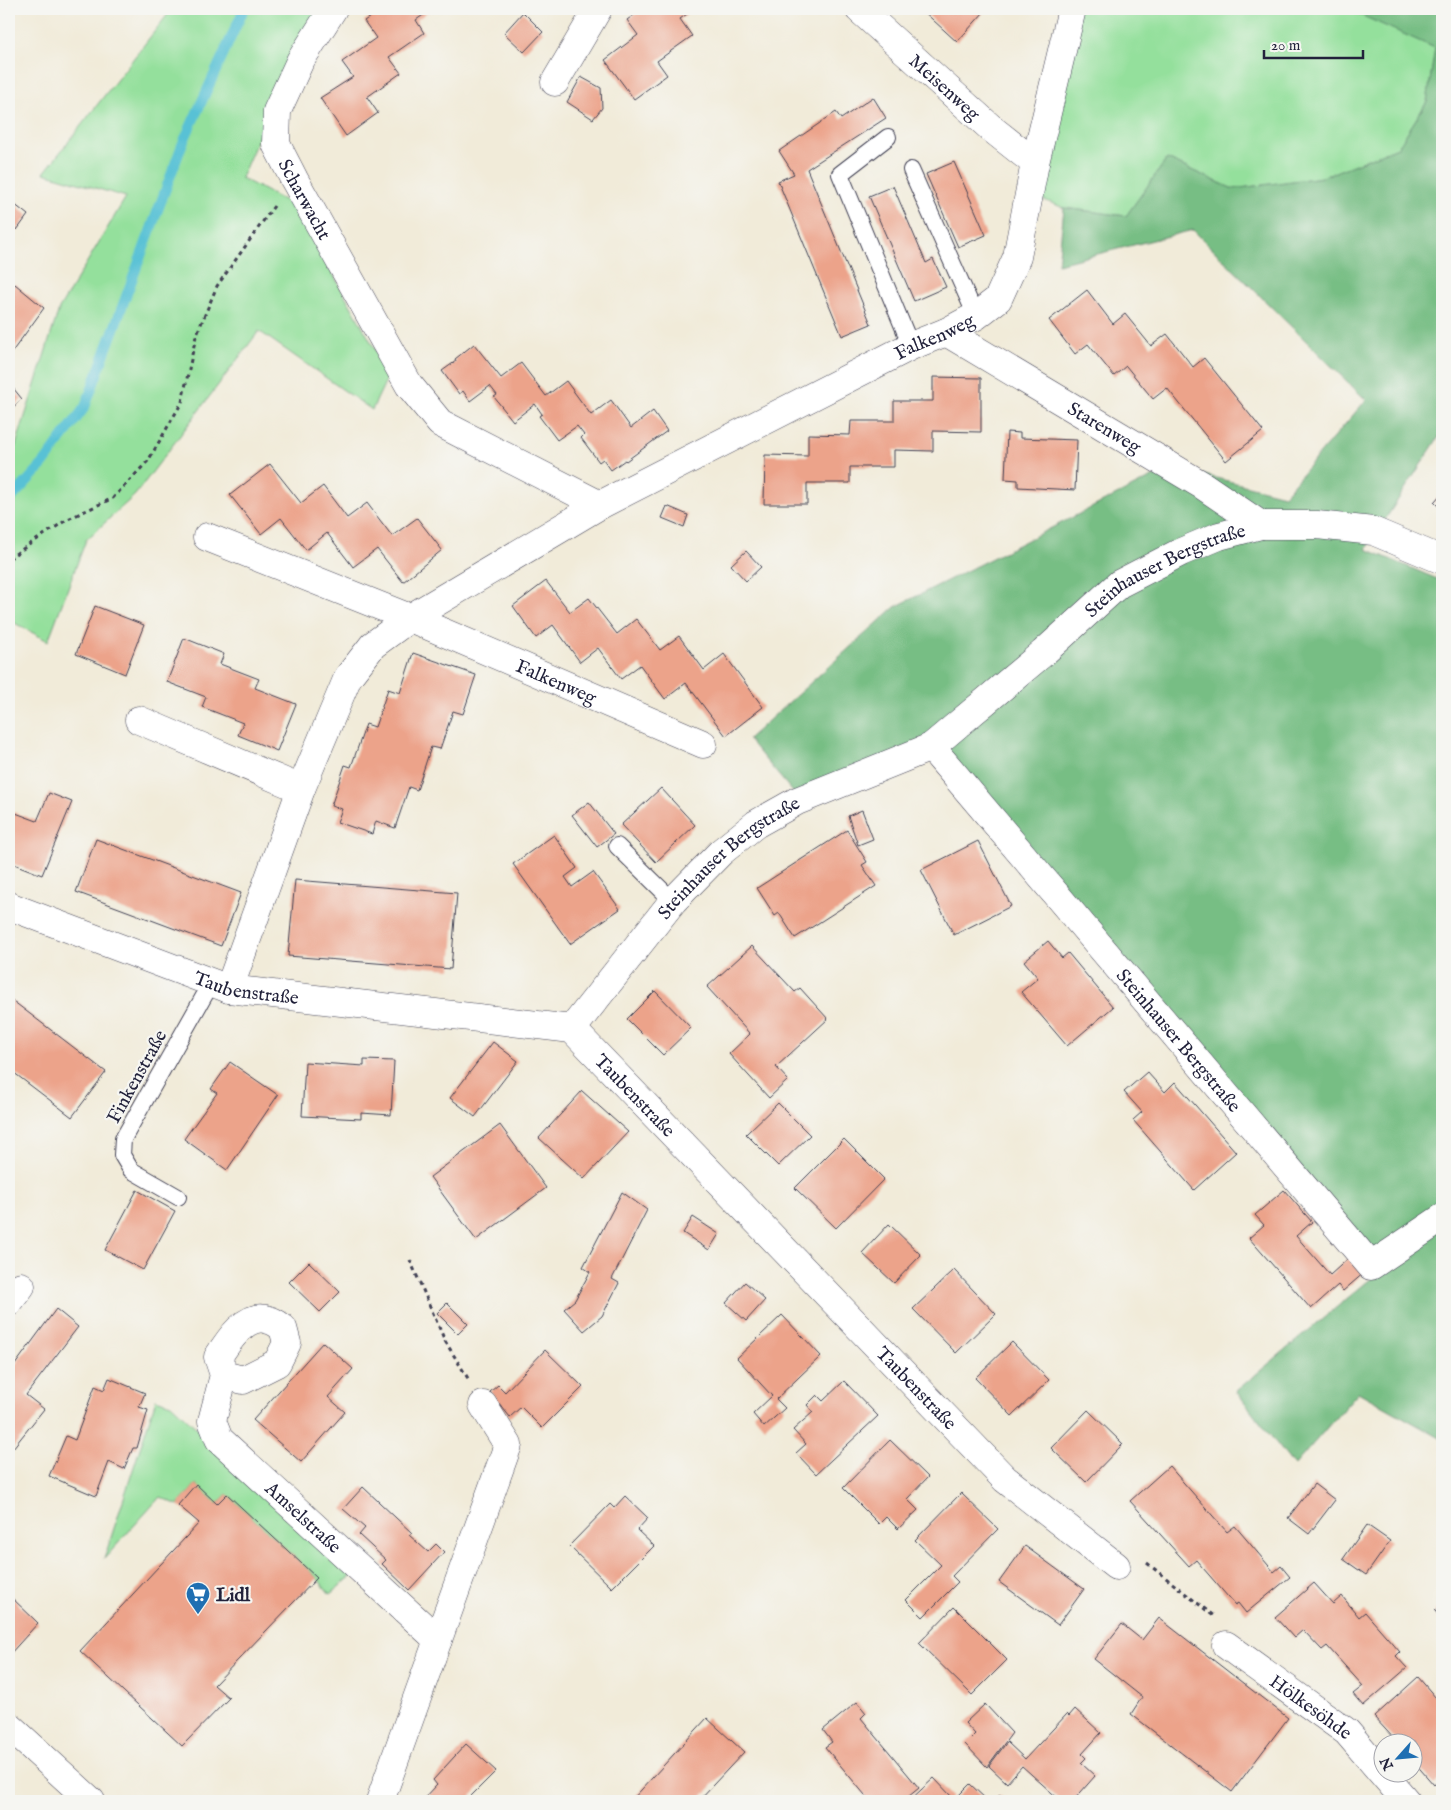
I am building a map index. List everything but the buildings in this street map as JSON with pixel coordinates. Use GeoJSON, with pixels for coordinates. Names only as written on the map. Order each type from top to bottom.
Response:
{"type":"FeatureCollection","features":[{"type":"Feature","properties":{"kind":"street","name":"Scharwacht"},"geometry":{"type":"LineString","coordinates":[[333,9],[300,61],[277,111],[276,144],[294,179],[409,385],[440,423],[600,505]]}},
{"type":"Feature","properties":{"kind":"street"},"geometry":{"type":"LineString","coordinates":[[555,82],[598,9]]}},
{"type":"Feature","properties":{"kind":"street","name":"Meisenweg"},"geometry":{"type":"LineString","coordinates":[[859,9],[992,129],[1035,163]]}},
{"type":"Feature","properties":{"kind":"street","name":"Falkenweg"},"geometry":{"type":"LineString","coordinates":[[221,985],[348,677],[373,644],[410,618],[600,505],[911,346],[946,332],[976,316],[998,299],[1017,257],[1035,163],[1072,9]]}},
{"type":"Feature","properties":{"kind":"street","name":"Starenweg"},"geometry":{"type":"LineString","coordinates":[[946,332],[1202,484],[1261,525]]}},
{"type":"Feature","properties":{"kind":"street","name":"Steinhauser Bergstraße"},"geometry":{"type":"LineString","coordinates":[[572,1029],[673,901],[721,852],[756,824],[797,801],[931,747],[1043,653],[1118,584],[1181,552],[1219,536],[1261,525],[1317,525],[1373,531],[1442,560]]}},
{"type":"Feature","properties":{"kind":"street","name":"Falkenweg"},"geometry":{"type":"LineString","coordinates":[[207,537],[410,618],[703,744]]}},
{"type":"Feature","properties":{"kind":"street"},"geometry":{"type":"LineString","coordinates":[[139,720],[301,788]]}},
{"type":"Feature","properties":{"kind":"street","name":"Steinhauser Bergstraße"},"geometry":{"type":"LineString","coordinates":[[931,747],[1372,1266],[1442,1218]]}},
{"type":"Feature","properties":{"kind":"street","name":"Taubenstraße"},"geometry":{"type":"LineString","coordinates":[[9,906],[221,985],[572,1029],[1005,1479],[1116,1566]]}},
{"type":"Feature","properties":{"kind":"street","name":"Amselstraße"},"geometry":{"type":"LineString","coordinates":[[224,1375],[212,1421],[219,1439],[438,1640]]}},
{"type":"Feature","properties":{"kind":"street"},"geometry":{"type":"LineString","coordinates":[[380,1801],[508,1445],[484,1405]]}},
{"type":"Feature","properties":{"kind":"street","name":"Hölkesöhde"},"geometry":{"type":"LineString","coordinates":[[1226,1645],[1347,1732],[1406,1801]]}},
{"type":"Feature","properties":{"kind":"street"},"geometry":{"type":"LineString","coordinates":[[9,1726],[91,1801]]}},
{"type":"Feature","properties":{"kind":"lane"},"geometry":{"type":"LineString","coordinates":[[888,137],[840,174],[911,346]]}},
{"type":"Feature","properties":{"kind":"lane"},"geometry":{"type":"LineString","coordinates":[[911,170],[976,316]]}},
{"type":"Feature","properties":{"kind":"lane"},"geometry":{"type":"LineString","coordinates":[[617,846],[673,901]]}},
{"type":"Feature","properties":{"kind":"lane","name":"Finkenstraße"},"geometry":{"type":"LineString","coordinates":[[178,1197],[131,1170],[122,1155],[123,1139],[221,985]]}},
{"type":"Feature","properties":{"kind":"path"},"geometry":{"type":"LineString","coordinates":[[9,559],[68,519],[113,498],[148,461],[182,402],[196,336],[218,286],[255,231],[294,179]]}},
{"type":"Feature","properties":{"kind":"path"},"geometry":{"type":"LineString","coordinates":[[410,1260],[446,1342],[484,1405]]}},
{"type":"Feature","properties":{"kind":"path"},"geometry":{"type":"LineString","coordinates":[[1116,1566],[1129,1549],[1226,1626],[1226,1645]]}},
{"type":"Feature","properties":{"kind":"green space"},"geometry":{"type":"Polygon","coordinates":[[[172,9],[329,9],[271,109],[241,178],[295,206],[389,374],[372,410],[259,331],[135,495],[86,540],[48,641],[9,620],[9,454],[15,448],[59,309],[126,197],[44,173],[172,9]]]}},
{"type":"Feature","properties":{"kind":"green space"},"geometry":{"type":"Polygon","coordinates":[[[1072,9],[1349,9],[1435,48],[1427,102],[1398,147],[1323,177],[1233,189],[1167,159],[1126,216],[1064,208],[1031,195],[1072,9]]]}},
{"type":"Feature","properties":{"kind":"green space"},"geometry":{"type":"Polygon","coordinates":[[[1347,9],[1442,9],[1442,432],[1366,549],[1442,581],[1442,1218],[1380,1267],[932,743],[797,797],[748,739],[895,607],[1172,467],[1284,495],[1366,400],[1193,230],[1058,264],[1064,208],[1126,216],[1167,159],[1233,189],[1323,177],[1398,147],[1427,102],[1435,48],[1347,9]]]}},
{"type":"Feature","properties":{"kind":"green space"},"geometry":{"type":"Polygon","coordinates":[[[1442,1223],[1442,1439],[1358,1392],[1294,1466],[1236,1391],[1380,1271],[1442,1223]]]}},
{"type":"Feature","properties":{"kind":"green space"},"geometry":{"type":"Polygon","coordinates":[[[156,1399],[171,1404],[353,1575],[330,1594],[317,1578],[227,1494],[217,1504],[196,1484],[178,1505],[160,1497],[104,1559],[156,1399]]]}},
{"type":"Feature","properties":{"kind":"waterway"},"geometry":{"type":"LineString","coordinates":[[9,501],[44,463],[85,407],[182,145],[244,9]]}},
{"type":"Feature","properties":{"kind":"place","name":"Lidl"},"geometry":{"type":"Point","coordinates":[198,1615]}}]}
